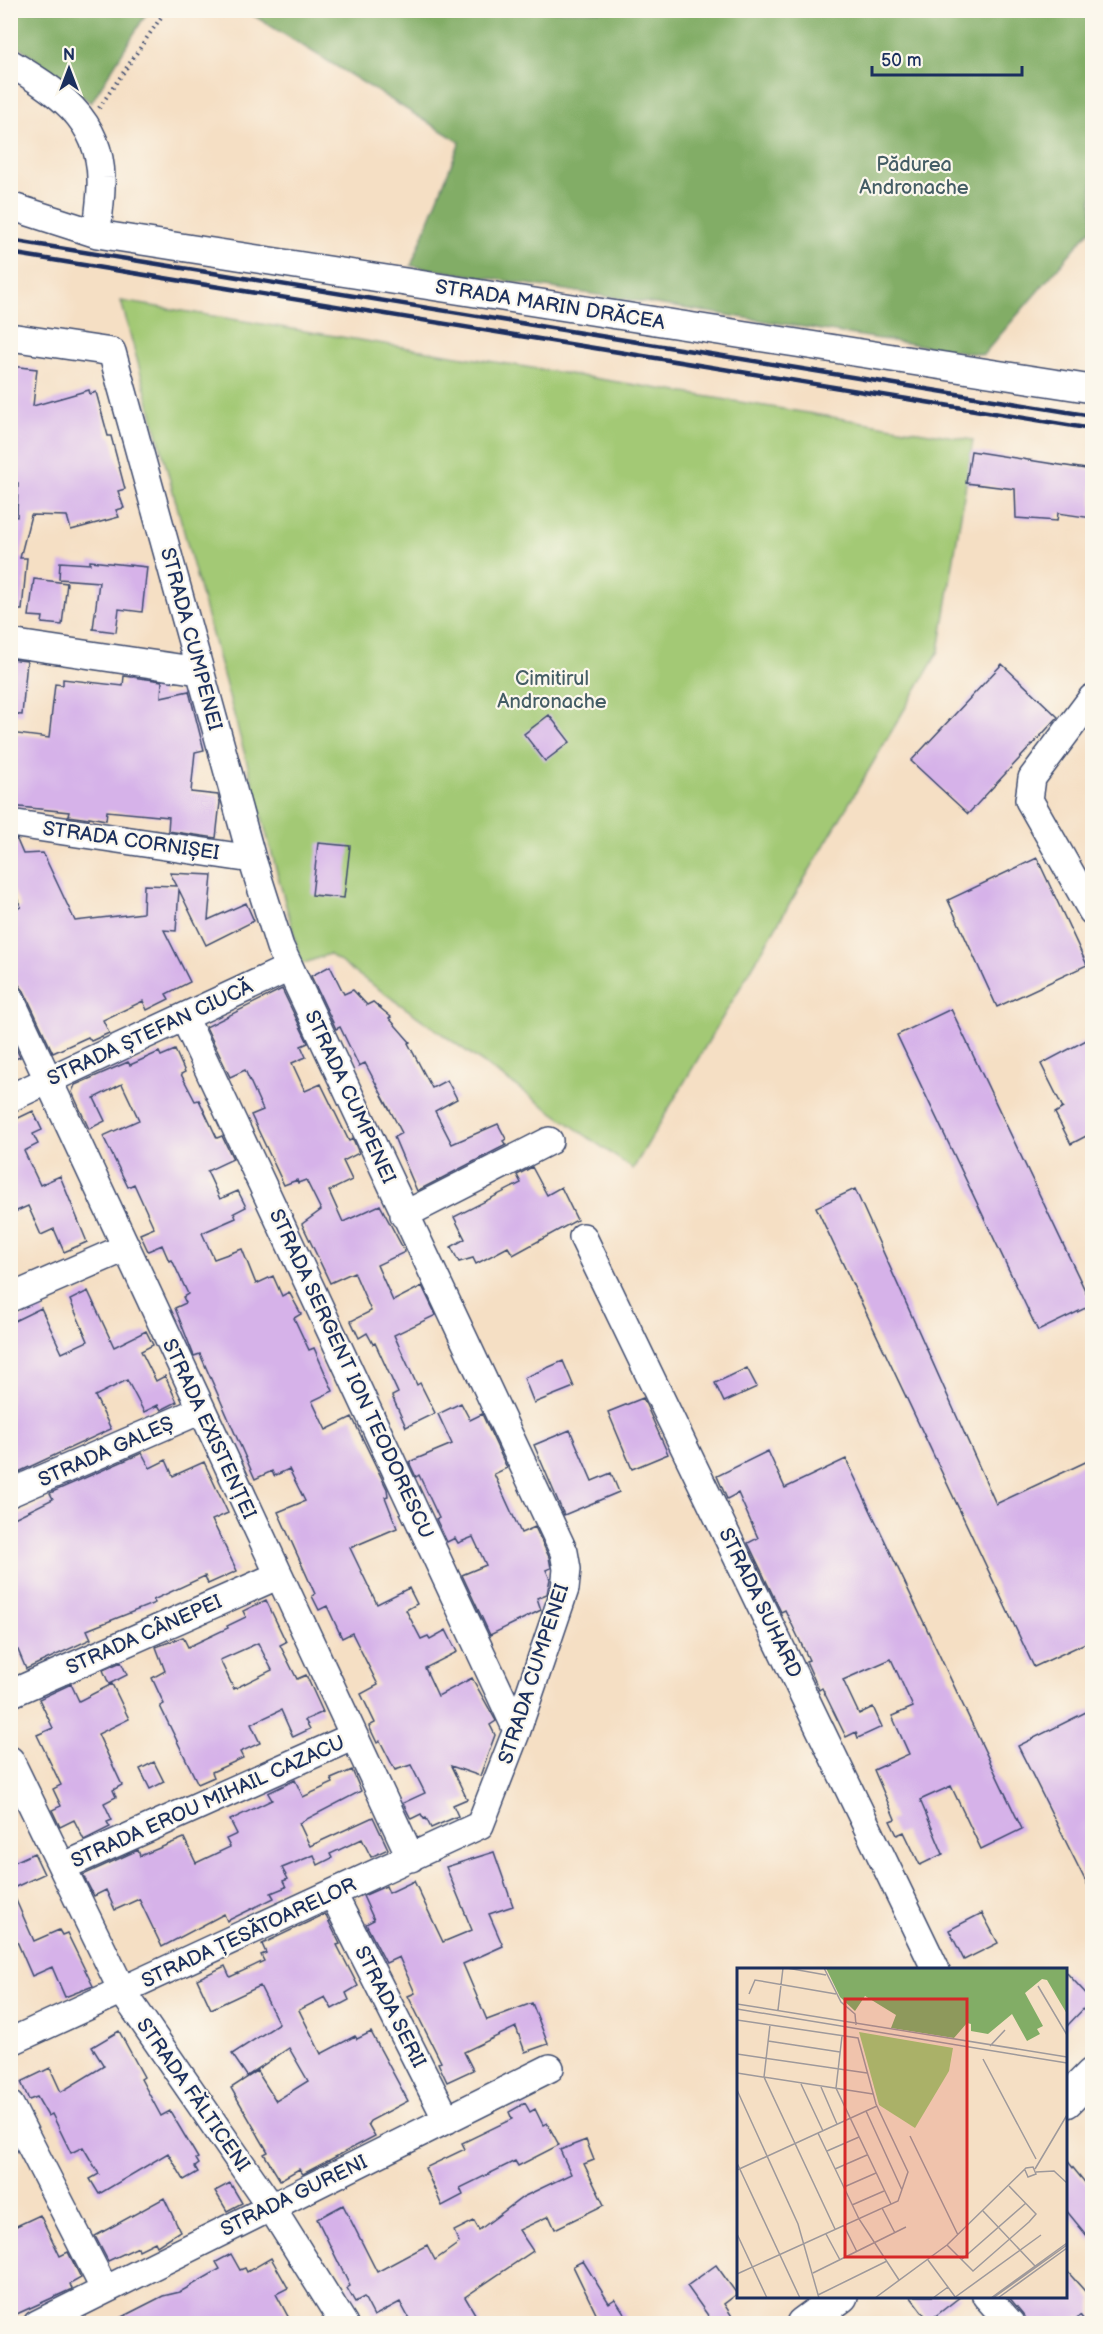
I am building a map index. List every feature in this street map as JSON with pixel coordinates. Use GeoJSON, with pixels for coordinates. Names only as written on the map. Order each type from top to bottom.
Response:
{"type":"FeatureCollection","features":[{"type":"Feature","properties":{"kind":"main road"},"geometry":{"type":"LineString","coordinates":[[1067,2099],[1092,2075]]}},
{"type":"Feature","properties":{"kind":"main road"},"geometry":{"type":"LineString","coordinates":[[804,2324],[838,2298]]}},
{"type":"Feature","properties":{"kind":"street"},"geometry":{"type":"LineString","coordinates":[[10,63],[67,100],[96,145],[101,178],[97,234]]}},
{"type":"Feature","properties":{"kind":"street","name":"STRADA MARIN DRĂCEA"},"geometry":{"type":"LineString","coordinates":[[10,206],[97,234],[1092,390]]}},
{"type":"Feature","properties":{"kind":"street","name":"STRADA CUMPENEI"},"geometry":{"type":"LineString","coordinates":[[10,337],[112,352],[252,859],[289,968],[566,1561],[565,1589],[484,1819]]}},
{"type":"Feature","properties":{"kind":"street"},"geometry":{"type":"LineString","coordinates":[[10,643],[199,671]]}},
{"type":"Feature","properties":{"kind":"street"},"geometry":{"type":"LineString","coordinates":[[1092,698],[1032,778],[1029,800],[1092,911]]}},
{"type":"Feature","properties":{"kind":"street","name":"STRADA CORNIȘEI"},"geometry":{"type":"LineString","coordinates":[[10,823],[252,859]]}},
{"type":"Feature","properties":{"kind":"street","name":"STRADA ȘTEFAN CIUCĂ"},"geometry":{"type":"LineString","coordinates":[[10,1098],[289,968]]}},
{"type":"Feature","properties":{"kind":"street","name":"STRADA EXISTENȚEI"},"geometry":{"type":"LineString","coordinates":[[10,998],[50,1080],[277,1576],[411,1858]]}},
{"type":"Feature","properties":{"kind":"street","name":"STRADA SERGENT ION TEODORESCU"},"geometry":{"type":"LineString","coordinates":[[184,1017],[517,1730]]}},
{"type":"Feature","properties":{"kind":"street"},"geometry":{"type":"LineString","coordinates":[[404,1215],[549,1142]]}},
{"type":"Feature","properties":{"kind":"street","name":"STRADA SUHARD"},"geometry":{"type":"LineString","coordinates":[[583,1237],[935,1968]]}},
{"type":"Feature","properties":{"kind":"street"},"geometry":{"type":"LineString","coordinates":[[10,1298],[125,1248]]}},
{"type":"Feature","properties":{"kind":"street","name":"STRADA GALEȘ"},"geometry":{"type":"LineString","coordinates":[[10,1493],[201,1410]]}},
{"type":"Feature","properties":{"kind":"street","name":"STRADA CÂNEPEI"},"geometry":{"type":"LineString","coordinates":[[10,1695],[277,1576]]}},
{"type":"Feature","properties":{"kind":"street","name":"STRADA EROU MIHAIL CAZACU"},"geometry":{"type":"LineString","coordinates":[[62,1867],[354,1736]]}},
{"type":"Feature","properties":{"kind":"street","name":"STRADA FĂLTICENI"},"geometry":{"type":"LineString","coordinates":[[10,1760],[123,1992],[271,2207],[344,2324]]}},
{"type":"Feature","properties":{"kind":"street","name":"STRADA ȚESĂTOARELOR"},"geometry":{"type":"LineString","coordinates":[[10,2042],[475,1830],[484,1819]]}},
{"type":"Feature","properties":{"kind":"street","name":"STRADA SERII"},"geometry":{"type":"LineString","coordinates":[[333,1894],[447,2120]]}},
{"type":"Feature","properties":{"kind":"street","name":"STRADA GURENI"},"geometry":{"type":"LineString","coordinates":[[37,2324],[550,2068]]}},
{"type":"Feature","properties":{"kind":"street"},"geometry":{"type":"LineString","coordinates":[[10,2105],[105,2289]]}},
{"type":"Feature","properties":{"kind":"street"},"geometry":{"type":"LineString","coordinates":[[988,2298],[1011,2324]]}},
{"type":"Feature","properties":{"kind":"path"},"geometry":{"type":"LineString","coordinates":[[88,130],[98,110],[166,10]]}},
{"type":"Feature","properties":{"kind":"green space"},"geometry":{"type":"Polygon","coordinates":[[[10,11],[148,11],[91,103],[11,40],[10,11]]]}},
{"type":"Feature","properties":{"kind":"green space","name":"Pădurea Andronache"},"geometry":{"type":"Polygon","coordinates":[[[246,11],[1092,11],[1092,228],[983,355],[411,266],[460,142],[246,11]]]}},
{"type":"Feature","properties":{"kind":"green space","name":"Cimitirul Andronache"},"geometry":{"type":"Polygon","coordinates":[[[121,301],[973,440],[939,651],[633,1169],[329,954],[302,964],[121,301]]]}},
{"type":"Feature","properties":{"kind":"building"},"geometry":{"type":"Polygon","coordinates":[[[10,366],[37,369],[33,406],[89,390],[90,394],[96,392],[125,489],[118,491],[124,508],[116,510],[119,517],[71,530],[67,516],[31,515],[20,558],[27,558],[22,610],[10,610],[10,516],[17,517],[18,483],[10,482],[10,366]]]}},
{"type":"Feature","properties":{"kind":"building"},"geometry":{"type":"Polygon","coordinates":[[[971,451],[1092,470],[1092,518],[1058,513],[1057,521],[1016,518],[1015,489],[966,483],[971,451]]]}},
{"type":"Feature","properties":{"kind":"building"},"geometry":{"type":"Polygon","coordinates":[[[90,561],[147,567],[142,612],[119,609],[116,632],[93,629],[99,582],[59,579],[60,562],[90,564],[90,561]]]}},
{"type":"Feature","properties":{"kind":"building"},"geometry":{"type":"Polygon","coordinates":[[[34,579],[67,583],[62,625],[42,623],[43,617],[29,616],[34,579]]]}},
{"type":"Feature","properties":{"kind":"building"},"geometry":{"type":"Polygon","coordinates":[[[10,659],[27,661],[22,715],[10,714],[10,659]]]}},
{"type":"Feature","properties":{"kind":"building"},"geometry":{"type":"Polygon","coordinates":[[[1002,664],[1058,717],[968,814],[911,761],[1002,664]]]}},
{"type":"Feature","properties":{"kind":"building"},"geometry":{"type":"Polygon","coordinates":[[[124,676],[162,681],[161,697],[189,691],[204,750],[195,752],[191,792],[218,795],[220,802],[216,838],[168,831],[169,817],[107,811],[106,820],[89,817],[89,819],[68,816],[69,812],[10,806],[10,733],[49,738],[55,684],[63,685],[63,679],[123,686],[124,676]]]}},
{"type":"Feature","properties":{"kind":"building"},"geometry":{"type":"Polygon","coordinates":[[[549,715],[570,742],[545,761],[524,734],[549,715]]]}},
{"type":"Feature","properties":{"kind":"building"},"geometry":{"type":"Polygon","coordinates":[[[10,839],[17,840],[23,854],[43,853],[75,921],[143,913],[144,885],[177,886],[170,873],[212,875],[208,920],[246,903],[254,921],[206,945],[179,890],[176,931],[164,930],[190,982],[166,994],[169,999],[147,1010],[143,1001],[103,1020],[109,1033],[91,1041],[88,1037],[53,1053],[24,991],[19,985],[10,982],[10,912],[21,907],[10,883],[10,839]]]}},
{"type":"Feature","properties":{"kind":"building"},"geometry":{"type":"Polygon","coordinates":[[[318,843],[350,846],[344,898],[312,895],[318,843]]]}},
{"type":"Feature","properties":{"kind":"building"},"geometry":{"type":"Polygon","coordinates":[[[1037,858],[1087,965],[997,1007],[948,900],[1037,858]]]}},
{"type":"Feature","properties":{"kind":"building"},"geometry":{"type":"Polygon","coordinates":[[[330,966],[344,994],[353,990],[367,1005],[373,1002],[391,1017],[389,1018],[410,1042],[408,1043],[432,1088],[447,1080],[457,1099],[435,1111],[452,1144],[498,1124],[506,1139],[503,1141],[506,1145],[417,1191],[394,1137],[402,1133],[365,1063],[359,1066],[340,1027],[336,1029],[311,976],[330,966]]]}},
{"type":"Feature","properties":{"kind":"building"},"geometry":{"type":"Polygon","coordinates":[[[282,989],[308,1043],[301,1046],[306,1057],[292,1063],[305,1091],[321,1084],[349,1141],[353,1139],[359,1153],[343,1161],[352,1180],[329,1191],[343,1222],[380,1205],[405,1252],[377,1265],[393,1301],[422,1286],[436,1315],[394,1335],[417,1385],[420,1383],[435,1413],[406,1427],[392,1396],[398,1393],[375,1343],[373,1344],[367,1333],[359,1338],[351,1321],[371,1311],[354,1272],[330,1283],[302,1224],[321,1210],[306,1180],[298,1183],[297,1180],[284,1185],[251,1115],[263,1110],[245,1070],[230,1077],[206,1027],[282,989]]]}},
{"type":"Feature","properties":{"kind":"building"},"geometry":{"type":"Polygon","coordinates":[[[951,1009],[1092,1305],[1038,1331],[897,1035],[951,1009]]]}},
{"type":"Feature","properties":{"kind":"building"},"geometry":{"type":"Polygon","coordinates":[[[10,1036],[20,1057],[10,1061],[10,1036]]]}},
{"type":"Feature","properties":{"kind":"building"},"geometry":{"type":"Polygon","coordinates":[[[1092,1037],[1092,1133],[1071,1144],[1055,1113],[1063,1108],[1041,1064],[1092,1037]]]}},
{"type":"Feature","properties":{"kind":"building"},"geometry":{"type":"Polygon","coordinates":[[[175,1050],[185,1072],[181,1074],[195,1101],[199,1100],[217,1138],[222,1136],[233,1159],[207,1171],[220,1199],[238,1191],[246,1207],[234,1213],[236,1218],[202,1233],[214,1259],[242,1249],[256,1284],[273,1276],[282,1296],[289,1292],[301,1314],[294,1318],[309,1350],[314,1348],[333,1391],[312,1401],[326,1430],[352,1417],[387,1489],[388,1496],[385,1497],[397,1528],[350,1548],[377,1604],[409,1588],[417,1604],[406,1610],[421,1639],[428,1636],[430,1639],[446,1630],[457,1652],[425,1668],[438,1696],[472,1678],[496,1721],[490,1725],[495,1735],[480,1776],[451,1766],[467,1799],[453,1805],[458,1816],[431,1828],[421,1814],[411,1819],[403,1803],[425,1793],[411,1765],[395,1770],[380,1741],[377,1743],[369,1726],[375,1723],[361,1694],[378,1685],[352,1633],[342,1638],[327,1606],[319,1610],[312,1596],[315,1594],[278,1512],[305,1501],[289,1469],[274,1476],[272,1471],[255,1479],[200,1354],[194,1356],[175,1308],[186,1303],[183,1297],[188,1294],[172,1260],[169,1261],[162,1245],[148,1251],[140,1234],[154,1228],[134,1184],[128,1187],[103,1136],[139,1120],[122,1084],[94,1098],[105,1121],[89,1129],[72,1092],[75,1085],[128,1062],[130,1065],[159,1052],[161,1056],[175,1050]]]}},
{"type":"Feature","properties":{"kind":"building"},"geometry":{"type":"Polygon","coordinates":[[[33,1111],[42,1130],[33,1134],[38,1144],[24,1151],[40,1185],[60,1176],[87,1242],[64,1252],[54,1229],[41,1235],[28,1206],[10,1214],[10,1122],[33,1111]]]}},
{"type":"Feature","properties":{"kind":"building"},"geometry":{"type":"Polygon","coordinates":[[[532,1167],[547,1195],[561,1187],[577,1220],[513,1255],[508,1247],[476,1264],[473,1258],[459,1262],[451,1247],[465,1239],[454,1217],[521,1183],[517,1175],[532,1167]]]}},
{"type":"Feature","properties":{"kind":"building"},"geometry":{"type":"Polygon","coordinates":[[[855,1189],[996,1504],[1092,1459],[1092,1640],[1034,1667],[816,1207],[855,1189]]]}},
{"type":"Feature","properties":{"kind":"building"},"geometry":{"type":"Polygon","coordinates":[[[88,1291],[114,1347],[146,1331],[153,1345],[141,1351],[156,1381],[165,1376],[177,1402],[161,1410],[158,1405],[144,1412],[127,1380],[95,1396],[111,1429],[10,1476],[10,1323],[41,1308],[62,1353],[88,1341],[70,1300],[88,1291]]]}},
{"type":"Feature","properties":{"kind":"building"},"geometry":{"type":"Polygon","coordinates":[[[563,1361],[574,1387],[534,1403],[524,1378],[563,1361]]]}},
{"type":"Feature","properties":{"kind":"building"},"geometry":{"type":"Polygon","coordinates":[[[747,1368],[757,1387],[724,1402],[715,1383],[747,1368]]]}},
{"type":"Feature","properties":{"kind":"building"},"geometry":{"type":"Polygon","coordinates":[[[643,1398],[668,1454],[632,1469],[608,1412],[643,1398]]]}},
{"type":"Feature","properties":{"kind":"building"},"geometry":{"type":"Polygon","coordinates":[[[461,1403],[470,1420],[482,1414],[507,1468],[494,1474],[521,1533],[535,1527],[549,1557],[551,1568],[546,1570],[550,1579],[547,1594],[537,1598],[541,1610],[490,1635],[462,1575],[486,1565],[473,1537],[458,1543],[455,1538],[447,1542],[436,1519],[439,1518],[419,1475],[416,1477],[409,1462],[452,1444],[438,1414],[461,1403]]]}},
{"type":"Feature","properties":{"kind":"building"},"geometry":{"type":"Polygon","coordinates":[[[570,1430],[592,1481],[611,1473],[619,1492],[564,1515],[534,1445],[570,1430]]]}},
{"type":"Feature","properties":{"kind":"building"},"geometry":{"type":"Polygon","coordinates":[[[768,1451],[785,1488],[846,1459],[1022,1829],[981,1849],[951,1786],[920,1800],[943,1854],[920,1865],[904,1832],[897,1835],[890,1821],[895,1819],[874,1770],[909,1754],[892,1716],[913,1707],[891,1659],[843,1680],[859,1714],[873,1707],[882,1727],[858,1738],[856,1732],[846,1737],[822,1688],[819,1690],[806,1661],[809,1660],[785,1610],[781,1612],[748,1543],[758,1538],[738,1493],[727,1499],[717,1476],[768,1451]]]}},
{"type":"Feature","properties":{"kind":"building"},"geometry":{"type":"Polygon","coordinates":[[[142,1453],[150,1468],[166,1460],[173,1476],[204,1462],[228,1513],[212,1520],[237,1571],[208,1584],[205,1576],[153,1600],[155,1603],[87,1630],[91,1639],[26,1669],[18,1650],[10,1653],[10,1520],[53,1499],[50,1493],[142,1453]]]}},
{"type":"Feature","properties":{"kind":"building"},"geometry":{"type":"Polygon","coordinates":[[[266,1600],[286,1642],[280,1645],[297,1679],[306,1675],[323,1712],[305,1720],[310,1729],[293,1737],[281,1710],[251,1724],[260,1743],[240,1752],[243,1758],[212,1772],[214,1777],[198,1784],[160,1706],[164,1704],[152,1678],[165,1671],[156,1647],[183,1637],[188,1647],[246,1617],[243,1611],[266,1600]],[[258,1643],[220,1660],[234,1689],[272,1670],[258,1643]]]}},
{"type":"Feature","properties":{"kind":"building"},"geometry":{"type":"Polygon","coordinates":[[[121,1662],[127,1675],[109,1684],[103,1670],[121,1662]]]}},
{"type":"Feature","properties":{"kind":"building"},"geometry":{"type":"Polygon","coordinates":[[[71,1684],[79,1701],[112,1684],[129,1719],[98,1734],[122,1785],[113,1790],[116,1797],[104,1803],[112,1820],[107,1822],[110,1827],[84,1840],[74,1820],[60,1827],[52,1810],[61,1806],[53,1789],[61,1785],[37,1735],[53,1728],[39,1699],[71,1684]]]}},
{"type":"Feature","properties":{"kind":"building"},"geometry":{"type":"Polygon","coordinates":[[[1092,1709],[1092,1894],[1018,1746],[1092,1709]]]}},
{"type":"Feature","properties":{"kind":"building"},"geometry":{"type":"Polygon","coordinates":[[[154,1762],[164,1782],[150,1789],[140,1769],[154,1762]]]}},
{"type":"Feature","properties":{"kind":"building"},"geometry":{"type":"Polygon","coordinates":[[[352,1770],[361,1791],[299,1823],[310,1846],[373,1817],[388,1849],[371,1857],[362,1839],[330,1854],[332,1858],[318,1865],[314,1855],[282,1868],[288,1879],[283,1881],[286,1887],[271,1893],[274,1898],[227,1921],[224,1914],[162,1947],[139,1899],[115,1910],[106,1890],[94,1896],[83,1875],[138,1850],[140,1856],[184,1838],[196,1863],[230,1847],[226,1839],[237,1834],[230,1820],[272,1800],[268,1793],[295,1780],[303,1797],[333,1783],[331,1779],[352,1770]]]}},
{"type":"Feature","properties":{"kind":"building"},"geometry":{"type":"Polygon","coordinates":[[[494,1852],[513,1906],[489,1914],[503,1946],[463,1964],[487,2020],[532,2003],[548,2044],[525,2052],[516,2027],[464,2052],[473,2070],[447,2082],[438,2063],[441,2062],[408,1996],[415,1993],[399,1957],[386,1963],[366,1924],[374,1920],[363,1896],[386,1886],[389,1893],[414,1881],[443,1942],[472,1930],[446,1867],[494,1852]]]}},
{"type":"Feature","properties":{"kind":"building"},"geometry":{"type":"Polygon","coordinates":[[[34,1853],[44,1874],[11,1889],[34,1941],[59,1930],[62,1935],[67,1933],[93,1986],[65,1997],[52,1967],[32,1976],[15,1937],[10,1939],[10,1864],[34,1853]]]}},
{"type":"Feature","properties":{"kind":"building"},"geometry":{"type":"Polygon","coordinates":[[[982,1913],[998,1943],[964,1960],[949,1930],[982,1913]]]}},
{"type":"Feature","properties":{"kind":"building"},"geometry":{"type":"Polygon","coordinates":[[[325,1914],[340,1944],[337,1945],[358,1986],[346,1993],[349,2000],[332,2009],[325,1997],[299,2010],[321,2054],[355,2036],[357,2039],[371,2032],[408,2101],[370,2121],[368,2124],[375,2136],[303,2174],[299,2169],[280,2180],[264,2154],[268,2152],[231,2088],[257,2071],[276,2101],[308,2081],[289,2048],[247,2076],[232,2054],[279,2024],[260,1986],[211,2009],[197,1979],[225,1966],[230,1977],[264,1961],[261,1955],[266,1953],[262,1944],[325,1914]]]}},
{"type":"Feature","properties":{"kind":"building"},"geometry":{"type":"Polygon","coordinates":[[[1067,1973],[1092,2000],[1067,2026],[1067,1973]]]}},
{"type":"Feature","properties":{"kind":"building"},"geometry":{"type":"Polygon","coordinates":[[[119,2031],[144,2077],[141,2079],[161,2116],[170,2111],[198,2158],[196,2159],[199,2164],[195,2167],[198,2172],[184,2180],[168,2153],[99,2194],[90,2179],[99,2174],[83,2147],[71,2153],[52,2114],[48,2116],[37,2097],[29,2100],[21,2082],[50,2068],[61,2092],[104,2066],[92,2047],[119,2031]]]}},
{"type":"Feature","properties":{"kind":"building"},"geometry":{"type":"Polygon","coordinates":[[[525,2103],[530,2112],[535,2109],[543,2125],[547,2123],[559,2145],[518,2166],[515,2161],[460,2188],[463,2195],[442,2206],[425,2168],[465,2149],[462,2143],[512,2119],[509,2112],[525,2103]]]}},
{"type":"Feature","properties":{"kind":"building"},"geometry":{"type":"Polygon","coordinates":[[[586,2140],[594,2160],[584,2164],[604,2205],[555,2229],[549,2216],[519,2230],[533,2251],[465,2297],[481,2324],[412,2324],[400,2302],[374,2316],[364,2297],[355,2302],[347,2288],[350,2286],[317,2219],[343,2205],[377,2272],[427,2245],[435,2260],[459,2243],[454,2231],[474,2221],[479,2230],[523,2197],[571,2174],[560,2150],[586,2140]]]}},
{"type":"Feature","properties":{"kind":"building"},"geometry":{"type":"Polygon","coordinates":[[[1067,2160],[1092,2191],[1092,2242],[1067,2211],[1067,2160]]]}},
{"type":"Feature","properties":{"kind":"building"},"geometry":{"type":"Polygon","coordinates":[[[230,2183],[242,2203],[227,2211],[215,2191],[230,2183]]]}},
{"type":"Feature","properties":{"kind":"building"},"geometry":{"type":"Polygon","coordinates":[[[164,2198],[180,2231],[157,2246],[155,2242],[139,2250],[138,2247],[108,2261],[95,2236],[164,2198]]]}},
{"type":"Feature","properties":{"kind":"building"},"geometry":{"type":"Polygon","coordinates":[[[40,2215],[60,2256],[68,2252],[81,2278],[70,2284],[72,2289],[10,2317],[10,2229],[40,2215]]]}},
{"type":"Feature","properties":{"kind":"building"},"geometry":{"type":"Polygon","coordinates":[[[231,2254],[240,2270],[245,2268],[247,2272],[271,2258],[288,2288],[276,2294],[292,2324],[108,2324],[163,2296],[180,2292],[220,2269],[216,2262],[231,2254]]]}},
{"type":"Feature","properties":{"kind":"building"},"geometry":{"type":"Polygon","coordinates":[[[583,2261],[609,2303],[615,2299],[626,2316],[615,2324],[601,2324],[573,2266],[583,2261]]]}},
{"type":"Feature","properties":{"kind":"building"},"geometry":{"type":"Polygon","coordinates":[[[716,2265],[737,2294],[724,2304],[737,2324],[714,2324],[687,2286],[716,2265]]]}},
{"type":"Feature","properties":{"kind":"building"},"geometry":{"type":"Polygon","coordinates":[[[1067,2271],[1092,2299],[1092,2324],[1087,2324],[1080,2315],[1071,2324],[1026,2324],[1023,2314],[1010,2298],[1067,2298],[1067,2271]]]}},
{"type":"Feature","properties":{"kind":"building"},"geometry":{"type":"Polygon","coordinates":[[[912,2298],[958,2298],[929,2321],[912,2298]]]}},
{"type":"Feature","properties":{"kind":"railway"},"geometry":{"type":"LineString","coordinates":[[10,240],[1092,416]]}},
{"type":"Feature","properties":{"kind":"railway"},"geometry":{"type":"LineString","coordinates":[[10,253],[1092,429]]}}]}
